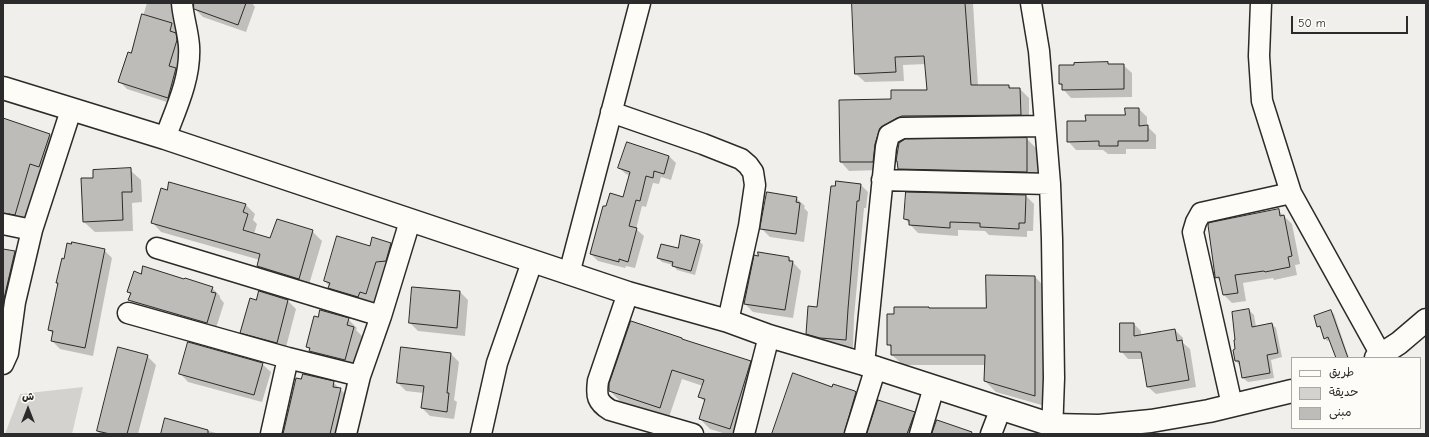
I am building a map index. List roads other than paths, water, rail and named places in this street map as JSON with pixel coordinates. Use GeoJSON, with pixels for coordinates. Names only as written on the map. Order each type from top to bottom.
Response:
{"type":"FeatureCollection","features":[{"type":"Feature","properties":{"kind":"main road"},"geometry":{"type":"LineString","coordinates":[[3,88],[165,138],[628,293],[728,322],[1001,408],[1052,429],[1151,422],[1232,405],[1291,390]]}},
{"type":"Feature","properties":{"kind":"main road"},"geometry":{"type":"LineString","coordinates":[[1379,357],[1399,343],[1426,320]]}},
{"type":"Feature","properties":{"kind":"street"},"geometry":{"type":"LineString","coordinates":[[165,138],[183,90],[189,60],[189,45],[182,3]]}},
{"type":"Feature","properties":{"kind":"street"},"geometry":{"type":"LineString","coordinates":[[569,274],[640,3]]}},
{"type":"Feature","properties":{"kind":"street"},"geometry":{"type":"LineString","coordinates":[[1031,3],[1039,51],[1050,184],[1054,339],[1052,429]]}},
{"type":"Feature","properties":{"kind":"street"},"geometry":{"type":"LineString","coordinates":[[1261,3],[1259,56],[1262,101],[1291,193],[1379,357]]}},
{"type":"Feature","properties":{"kind":"street"},"geometry":{"type":"LineString","coordinates":[[3,364],[8,353],[9,301],[71,110]]}},
{"type":"Feature","properties":{"kind":"street"},"geometry":{"type":"LineString","coordinates":[[611,112],[741,159],[753,172],[755,185],[749,226],[728,322]]}},
{"type":"Feature","properties":{"kind":"street"},"geometry":{"type":"LineString","coordinates":[[855,434],[870,366],[882,180],[889,135],[902,128],[1045,126]]}},
{"type":"Feature","properties":{"kind":"street"},"geometry":{"type":"LineString","coordinates":[[882,180],[1050,184]]}},
{"type":"Feature","properties":{"kind":"street"},"geometry":{"type":"LineString","coordinates":[[1232,405],[1193,232],[1201,213],[1291,193]]}},
{"type":"Feature","properties":{"kind":"street"},"geometry":{"type":"LineString","coordinates":[[346,434],[360,376],[381,316],[410,221]]}},
{"type":"Feature","properties":{"kind":"street"},"geometry":{"type":"LineString","coordinates":[[3,224],[32,230]]}},
{"type":"Feature","properties":{"kind":"street"},"geometry":{"type":"LineString","coordinates":[[156,248],[381,316]]}},
{"type":"Feature","properties":{"kind":"street"},"geometry":{"type":"LineString","coordinates":[[480,434],[497,363],[532,262]]}},
{"type":"Feature","properties":{"kind":"street"},"geometry":{"type":"LineString","coordinates":[[628,293],[598,381],[598,399],[602,405],[610,410],[692,434]]}},
{"type":"Feature","properties":{"kind":"street"},"geometry":{"type":"LineString","coordinates":[[128,313],[288,358],[360,376]]}},
{"type":"Feature","properties":{"kind":"street"},"geometry":{"type":"LineString","coordinates":[[744,434],[770,336]]}},
{"type":"Feature","properties":{"kind":"street"},"geometry":{"type":"LineString","coordinates":[[271,434],[288,358]]}},
{"type":"Feature","properties":{"kind":"street"},"geometry":{"type":"LineString","coordinates":[[920,434],[934,387]]}},
{"type":"Feature","properties":{"kind":"street"},"geometry":{"type":"LineString","coordinates":[[991,434],[1001,408]]}}]}
